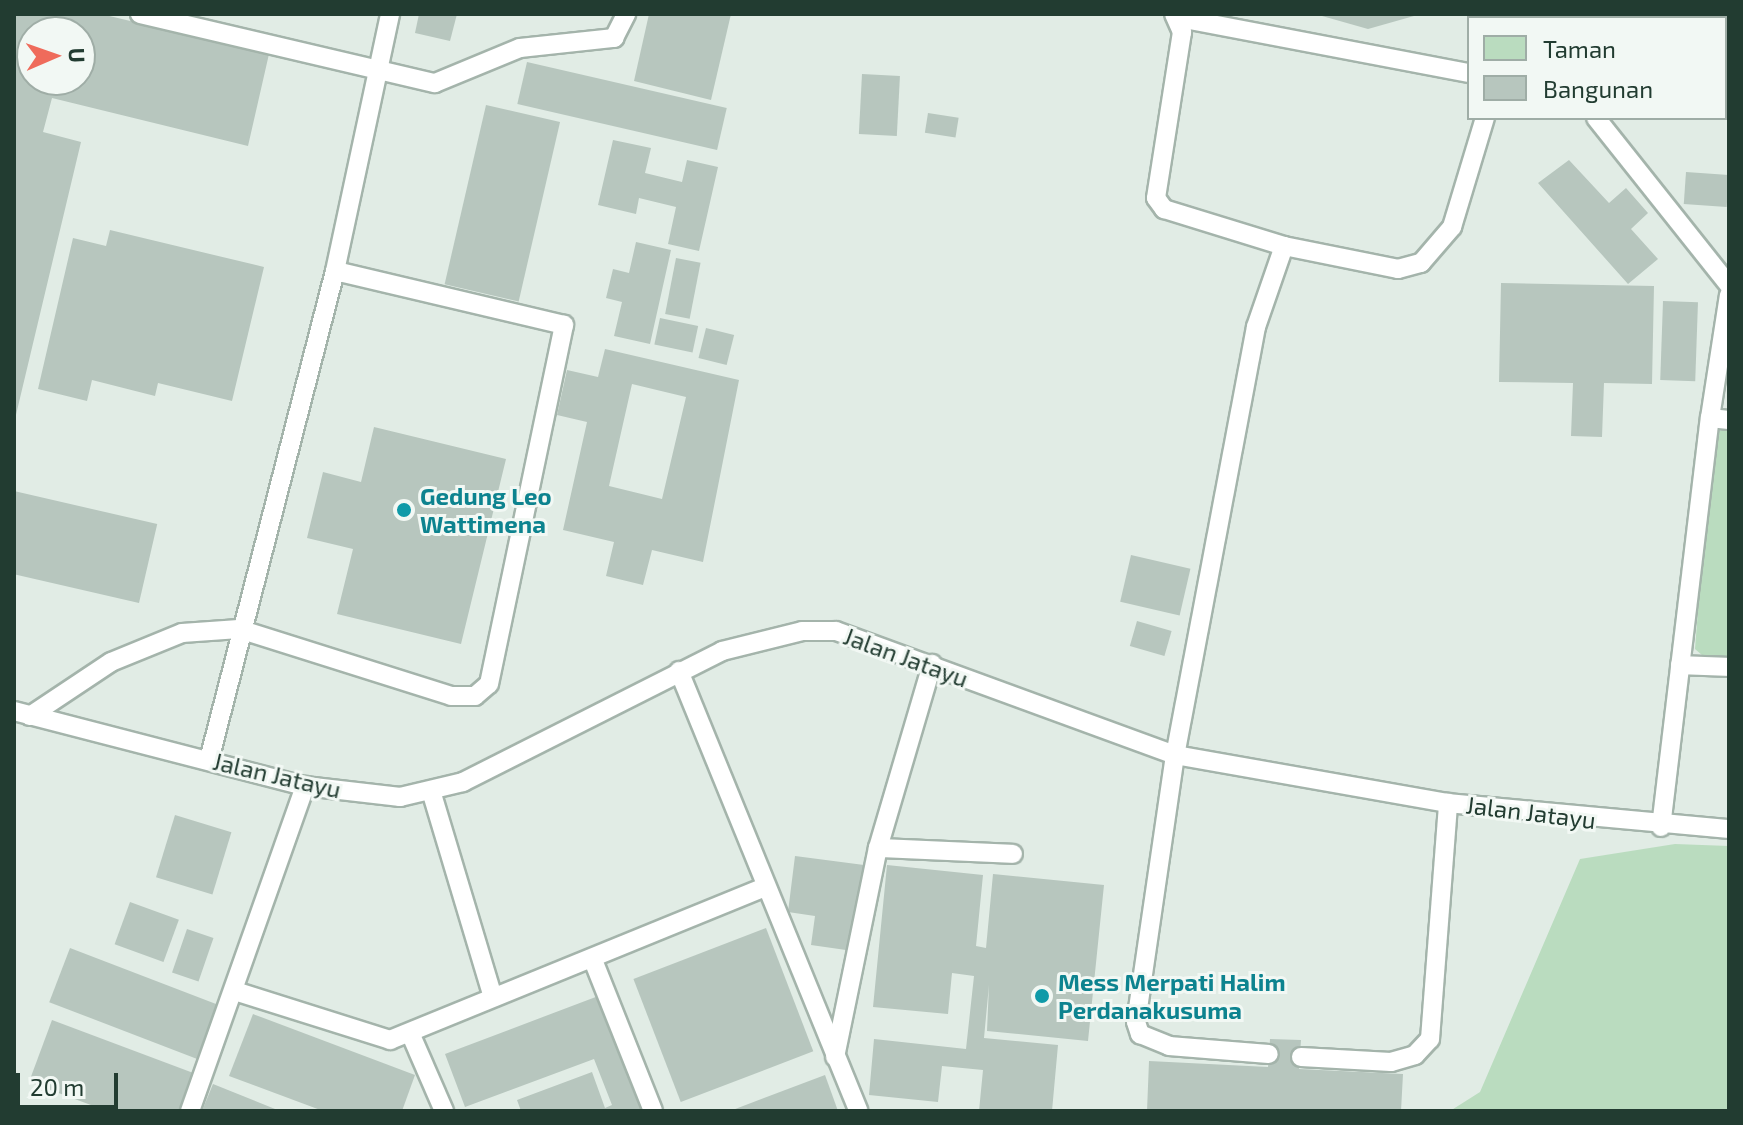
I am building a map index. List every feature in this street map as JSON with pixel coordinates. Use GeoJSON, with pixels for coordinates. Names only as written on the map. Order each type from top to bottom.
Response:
{"type":"FeatureCollection","features":[{"type":"Feature","properties":{"kind":"lane"},"geometry":{"type":"LineString","coordinates":[[140,14],[376,72],[447,81],[520,48],[614,38],[626,14]]}},
{"type":"Feature","properties":{"kind":"lane"},"geometry":{"type":"LineString","coordinates":[[209,760],[239,629],[335,271],[390,14]]}},
{"type":"Feature","properties":{"kind":"lane"},"geometry":{"type":"LineString","coordinates":[[1467,73],[1177,16],[1156,198],[1164,209],[1284,246],[1398,269],[1421,263],[1452,227],[1484,120]]}},
{"type":"Feature","properties":{"kind":"lane"},"geometry":{"type":"LineString","coordinates":[[1598,120],[1729,285]]}},
{"type":"Feature","properties":{"kind":"lane"},"geometry":{"type":"LineString","coordinates":[[1269,1054],[1169,1046],[1140,1034],[1136,1022],[1175,755],[1256,327],[1284,246]]}},
{"type":"Feature","properties":{"kind":"lane"},"geometry":{"type":"LineString","coordinates":[[22,713],[111,662],[182,633],[239,629],[451,696],[475,696],[489,684],[564,325],[335,271]]}},
{"type":"Feature","properties":{"kind":"lane"},"geometry":{"type":"LineString","coordinates":[[1661,827],[1680,665],[1720,419],[1729,295]]}},
{"type":"Feature","properties":{"kind":"lane","name":"Jalan Jatayu"},"geometry":{"type":"LineString","coordinates":[[22,713],[305,786],[432,794],[722,651],[802,631],[861,636],[1175,755],[1448,803],[1661,827],[1729,829]]}},
{"type":"Feature","properties":{"kind":"lane"},"geometry":{"type":"LineString","coordinates":[[835,1057],[878,848],[932,664]]}},
{"type":"Feature","properties":{"kind":"lane"},"geometry":{"type":"LineString","coordinates":[[1680,665],[1729,667]]}},
{"type":"Feature","properties":{"kind":"lane"},"geometry":{"type":"LineString","coordinates":[[679,671],[763,888],[859,1111]]}},
{"type":"Feature","properties":{"kind":"lane"},"geometry":{"type":"LineString","coordinates":[[190,1111],[305,786]]}},
{"type":"Feature","properties":{"kind":"lane"},"geometry":{"type":"LineString","coordinates":[[432,794],[492,994]]}},
{"type":"Feature","properties":{"kind":"lane"},"geometry":{"type":"LineString","coordinates":[[1301,1057],[1391,1062],[1415,1055],[1430,1039],[1448,803]]}},
{"type":"Feature","properties":{"kind":"lane"},"geometry":{"type":"LineString","coordinates":[[878,848],[1013,854]]}},
{"type":"Feature","properties":{"kind":"lane"},"geometry":{"type":"LineString","coordinates":[[235,991],[372,1038],[411,1035],[492,994],[593,960],[763,888]]}},
{"type":"Feature","properties":{"kind":"lane"},"geometry":{"type":"LineString","coordinates":[[593,960],[653,1111]]}},
{"type":"Feature","properties":{"kind":"lane"},"geometry":{"type":"LineString","coordinates":[[411,1035],[444,1111]]}},
{"type":"Feature","properties":{"kind":"green space"},"geometry":{"type":"Polygon","coordinates":[[[1712,430],[1729,431],[1729,664],[1710,662],[1695,649],[1712,430]]]}},
{"type":"Feature","properties":{"kind":"green space"},"geometry":{"type":"Polygon","coordinates":[[[1675,844],[1729,846],[1729,1111],[1450,1111],[1480,1092],[1580,859],[1675,844]]]}},
{"type":"Feature","properties":{"kind":"building"},"geometry":{"type":"Polygon","coordinates":[[[14,14],[101,14],[269,54],[248,146],[52,98],[43,132],[81,142],[15,419],[14,14]]]}},
{"type":"Feature","properties":{"kind":"building"},"geometry":{"type":"Polygon","coordinates":[[[419,14],[457,14],[450,41],[415,33],[419,14]]]}},
{"type":"Feature","properties":{"kind":"building"},"geometry":{"type":"Polygon","coordinates":[[[649,14],[731,14],[711,100],[634,81],[649,14]]]}},
{"type":"Feature","properties":{"kind":"building"},"geometry":{"type":"Polygon","coordinates":[[[1315,14],[1421,14],[1368,29],[1315,14]]]}},
{"type":"Feature","properties":{"kind":"building"},"geometry":{"type":"Polygon","coordinates":[[[1648,14],[1706,14],[1676,16],[1648,14]]]}},
{"type":"Feature","properties":{"kind":"building"},"geometry":{"type":"Polygon","coordinates":[[[527,62],[727,108],[717,150],[517,104],[527,62]]]}},
{"type":"Feature","properties":{"kind":"building"},"geometry":{"type":"Polygon","coordinates":[[[862,74],[900,76],[897,136],[859,134],[862,74]]]}},
{"type":"Feature","properties":{"kind":"building"},"geometry":{"type":"Polygon","coordinates":[[[486,105],[560,122],[519,301],[445,284],[486,105]]]}},
{"type":"Feature","properties":{"kind":"building"},"geometry":{"type":"Polygon","coordinates":[[[928,113],[959,118],[955,138],[925,133],[928,113]]]}},
{"type":"Feature","properties":{"kind":"building"},"geometry":{"type":"Polygon","coordinates":[[[613,140],[651,148],[645,173],[682,182],[687,160],[718,167],[699,251],[668,244],[676,207],[639,198],[636,214],[598,205],[613,140]]]}},
{"type":"Feature","properties":{"kind":"building"},"geometry":{"type":"Polygon","coordinates":[[[1569,160],[1609,203],[1626,188],[1648,213],[1631,229],[1658,259],[1628,284],[1538,183],[1569,160]]]}},
{"type":"Feature","properties":{"kind":"building"},"geometry":{"type":"Polygon","coordinates":[[[1686,172],[1729,175],[1727,207],[1684,204],[1686,172]]]}},
{"type":"Feature","properties":{"kind":"building"},"geometry":{"type":"Polygon","coordinates":[[[110,230],[264,267],[232,401],[158,383],[155,396],[92,380],[87,401],[38,389],[73,238],[106,246],[110,230]]]}},
{"type":"Feature","properties":{"kind":"building"},"geometry":{"type":"Polygon","coordinates":[[[636,242],[671,250],[650,344],[614,336],[622,302],[606,298],[613,269],[629,273],[636,242]]]}},
{"type":"Feature","properties":{"kind":"building"},"geometry":{"type":"Polygon","coordinates":[[[676,258],[701,263],[690,319],[665,314],[676,258]]]}},
{"type":"Feature","properties":{"kind":"building"},"geometry":{"type":"Polygon","coordinates":[[[1501,283],[1654,286],[1652,384],[1604,383],[1602,437],[1571,436],[1573,383],[1499,382],[1501,283]]]}},
{"type":"Feature","properties":{"kind":"building"},"geometry":{"type":"Polygon","coordinates":[[[1663,301],[1698,302],[1695,381],[1660,380],[1663,301]]]}},
{"type":"Feature","properties":{"kind":"building"},"geometry":{"type":"Polygon","coordinates":[[[660,318],[698,326],[693,353],[654,344],[660,318]]]}},
{"type":"Feature","properties":{"kind":"building"},"geometry":{"type":"Polygon","coordinates":[[[706,328],[734,335],[727,365],[699,358],[706,328]]]}},
{"type":"Feature","properties":{"kind":"building"},"geometry":{"type":"Polygon","coordinates":[[[605,349],[739,380],[703,562],[652,550],[643,585],[606,576],[614,542],[563,530],[587,422],[557,415],[567,370],[598,377],[605,349]],[[632,384],[609,486],[662,499],[686,397],[632,384]]]}},
{"type":"Feature","properties":{"kind":"building","name":"Gedung Leo Wattimena"},"geometry":{"type":"Polygon","coordinates":[[[374,427],[506,459],[461,644],[337,614],[353,549],[307,538],[323,472],[361,482],[374,427]]]}},
{"type":"Feature","properties":{"kind":"building"},"geometry":{"type":"Polygon","coordinates":[[[14,491],[157,524],[139,603],[14,574],[14,491]]]}},
{"type":"Feature","properties":{"kind":"building"},"geometry":{"type":"Polygon","coordinates":[[[1131,555],[1190,569],[1180,615],[1120,602],[1131,555]]]}},
{"type":"Feature","properties":{"kind":"building"},"geometry":{"type":"Polygon","coordinates":[[[1137,621],[1172,631],[1164,656],[1130,646],[1137,621]]]}},
{"type":"Feature","properties":{"kind":"building"},"geometry":{"type":"Polygon","coordinates":[[[175,815],[231,832],[212,894],[156,877],[175,815]]]}},
{"type":"Feature","properties":{"kind":"building"},"geometry":{"type":"Polygon","coordinates":[[[795,856],[864,865],[853,951],[811,945],[815,916],[788,912],[795,856]]]}},
{"type":"Feature","properties":{"kind":"building","name":"Mess Merpati Halim Perdanakusuma"},"geometry":{"type":"Polygon","coordinates":[[[887,865],[983,875],[976,946],[986,948],[993,874],[1104,885],[1088,1041],[987,1031],[989,985],[984,1038],[1058,1045],[1052,1111],[979,1111],[983,1070],[942,1066],[938,1102],[869,1095],[874,1039],[966,1049],[974,976],[952,973],[948,1014],[873,1007],[887,865]]]}},
{"type":"Feature","properties":{"kind":"building"},"geometry":{"type":"Polygon","coordinates":[[[130,902],[179,920],[163,962],[115,944],[130,902]]]}},
{"type":"Feature","properties":{"kind":"building"},"geometry":{"type":"Polygon","coordinates":[[[766,928],[813,1051],[681,1102],[633,979],[766,928]]]}},
{"type":"Feature","properties":{"kind":"building"},"geometry":{"type":"Polygon","coordinates":[[[187,929],[213,938],[198,982],[172,972],[187,929]]]}},
{"type":"Feature","properties":{"kind":"building"},"geometry":{"type":"Polygon","coordinates":[[[70,948],[221,1006],[200,1060],[49,1002],[70,948]]]}},
{"type":"Feature","properties":{"kind":"building"},"geometry":{"type":"Polygon","coordinates":[[[601,995],[648,1111],[521,1111],[517,1100],[592,1072],[605,1108],[612,1105],[594,1059],[465,1107],[445,1054],[601,995]]]}},
{"type":"Feature","properties":{"kind":"building"},"geometry":{"type":"Polygon","coordinates":[[[253,1014],[415,1075],[402,1111],[323,1111],[229,1076],[253,1014]]]}},
{"type":"Feature","properties":{"kind":"building"},"geometry":{"type":"Polygon","coordinates":[[[52,1020],[196,1074],[182,1111],[107,1111],[29,1082],[52,1020]]]}},
{"type":"Feature","properties":{"kind":"building"},"geometry":{"type":"Polygon","coordinates":[[[1270,1039],[1301,1040],[1299,1069],[1403,1074],[1401,1111],[1147,1111],[1149,1061],[1268,1067],[1270,1039]]]}},
{"type":"Feature","properties":{"kind":"building"},"geometry":{"type":"Polygon","coordinates":[[[825,1075],[838,1111],[730,1111],[825,1075]]]}},
{"type":"Feature","properties":{"kind":"building"},"geometry":{"type":"Polygon","coordinates":[[[213,1084],[280,1111],[202,1111],[213,1084]]]}},
{"type":"Feature","properties":{"kind":"place","name":"Gedung Leo Wattimena"},"geometry":{"type":"Point","coordinates":[404,510]}},
{"type":"Feature","properties":{"kind":"place","name":"Mess Merpati Halim Perdanakusuma"},"geometry":{"type":"Point","coordinates":[1042,996]}}]}
